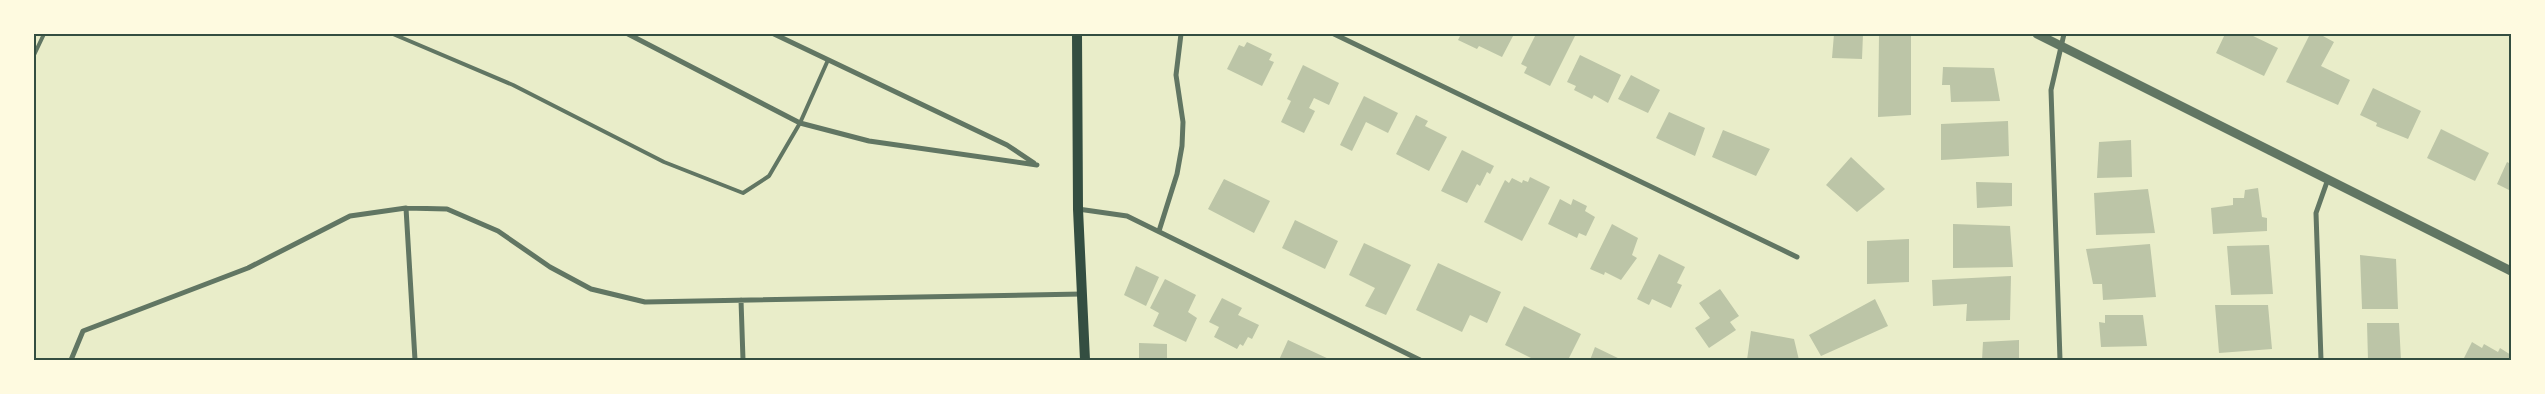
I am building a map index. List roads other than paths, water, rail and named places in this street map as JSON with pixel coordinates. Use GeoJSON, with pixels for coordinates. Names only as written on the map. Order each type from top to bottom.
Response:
{"type":"FeatureCollection","features":[{"type":"Feature","properties":{"kind":"main road"},"geometry":{"type":"LineString","coordinates":[[1077,34],[1078,209],[1085,360]]}},
{"type":"Feature","properties":{"kind":"street"},"geometry":{"type":"LineString","coordinates":[[628,34],[800,124],[869,142],[1037,165],[1007,145],[774,34]]}},
{"type":"Feature","properties":{"kind":"street"},"geometry":{"type":"LineString","coordinates":[[1159,231],[1176,174],[1182,146],[1183,122],[1176,75],[1181,34]]}},
{"type":"Feature","properties":{"kind":"street"},"geometry":{"type":"LineString","coordinates":[[1334,34],[1797,257]]}},
{"type":"Feature","properties":{"kind":"street"},"geometry":{"type":"LineString","coordinates":[[2037,34],[2511,271]]}},
{"type":"Feature","properties":{"kind":"street"},"geometry":{"type":"LineString","coordinates":[[2060,360],[2050,90],[2064,34]]}},
{"type":"Feature","properties":{"kind":"street"},"geometry":{"type":"LineString","coordinates":[[2320,360],[2316,213],[2328,179]]}},
{"type":"Feature","properties":{"kind":"street"},"geometry":{"type":"LineString","coordinates":[[406,208],[415,360]]}},
{"type":"Feature","properties":{"kind":"street"},"geometry":{"type":"LineString","coordinates":[[71,360],[83,331],[248,268],[350,216],[406,208],[447,209],[498,231],[550,267],[591,289],[645,302],[1082,294]]}},
{"type":"Feature","properties":{"kind":"street"},"geometry":{"type":"LineString","coordinates":[[1078,209],[1127,216],[1420,360]]}},
{"type":"Feature","properties":{"kind":"street"},"geometry":{"type":"LineString","coordinates":[[741,300],[743,360]]}},
{"type":"Feature","properties":{"kind":"lane"},"geometry":{"type":"LineString","coordinates":[[34,55],[44,34]]}},
{"type":"Feature","properties":{"kind":"lane"},"geometry":{"type":"LineString","coordinates":[[393,34],[513,85],[664,162],[743,193],[769,176],[800,124],[828,60]]}}]}
